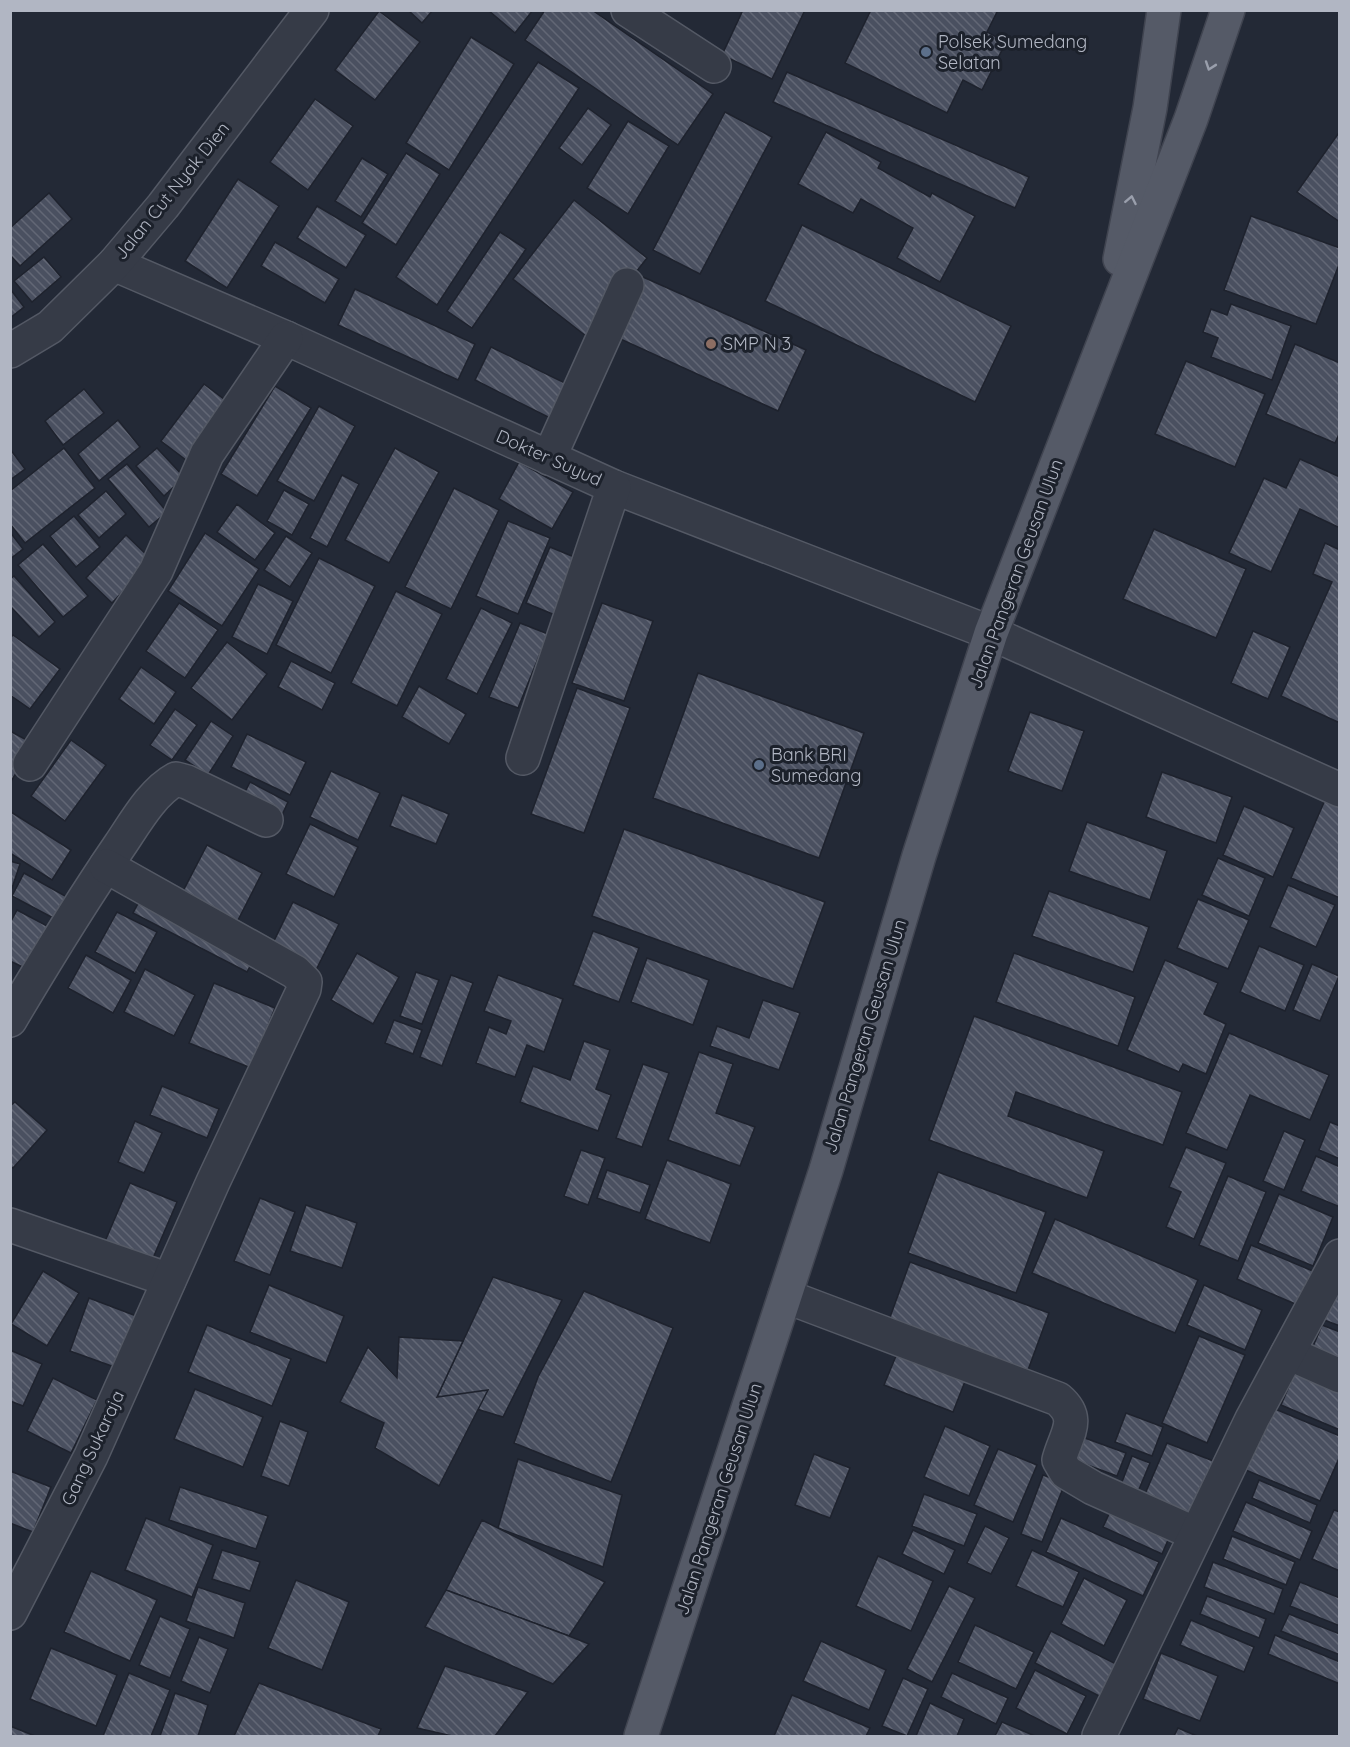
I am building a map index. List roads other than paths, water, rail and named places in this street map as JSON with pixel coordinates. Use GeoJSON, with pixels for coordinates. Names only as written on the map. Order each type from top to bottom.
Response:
{"type":"FeatureCollection","features":[{"type":"Feature","properties":{"kind":"main road"},"geometry":{"type":"LineString","coordinates":[[1103,340],[1150,108],[1164,10]]}},
{"type":"Feature","properties":{"kind":"main road"},"geometry":{"type":"LineString","coordinates":[[1103,340],[1191,119],[1228,10]]}},
{"type":"Feature","properties":{"kind":"main road","name":"Jalan Pangeran Geusan Ulun"},"geometry":{"type":"LineString","coordinates":[[641,1737],[826,1170],[919,855],[991,633],[1091,380],[1103,340]]}},
{"type":"Feature","properties":{"kind":"street","name":"Jalan Cut Nyak Dien"},"geometry":{"type":"LineString","coordinates":[[10,351],[50,327],[114,264],[164,206],[312,10]]}},
{"type":"Feature","properties":{"kind":"street"},"geometry":{"type":"LineString","coordinates":[[628,10],[714,66]]}},
{"type":"Feature","properties":{"kind":"street","name":"Dokter Suyud"},"geometry":{"type":"LineString","coordinates":[[114,264],[286,338],[614,487],[991,633],[1340,790]]}},
{"type":"Feature","properties":{"kind":"street"},"geometry":{"type":"LineString","coordinates":[[549,458],[627,285]]}},
{"type":"Feature","properties":{"kind":"street"},"geometry":{"type":"LineString","coordinates":[[30,764],[156,571],[207,454],[286,338]]}},
{"type":"Feature","properties":{"kind":"street"},"geometry":{"type":"LineString","coordinates":[[523,758],[614,487]]}},
{"type":"Feature","properties":{"kind":"street"},"geometry":{"type":"LineString","coordinates":[[10,1020],[67,924],[106,866],[166,785],[176,779],[266,820]]}},
{"type":"Feature","properties":{"kind":"street","name":"Gang Sukaraja"},"geometry":{"type":"LineString","coordinates":[[10,1613],[91,1456],[213,1182],[302,996],[304,982],[295,972],[106,866]]}},
{"type":"Feature","properties":{"kind":"street"},"geometry":{"type":"LineString","coordinates":[[10,1225],[169,1280]]}},
{"type":"Feature","properties":{"kind":"street"},"geometry":{"type":"LineString","coordinates":[[1099,1737],[1196,1534],[1340,1256]]}},
{"type":"Feature","properties":{"kind":"street"},"geometry":{"type":"LineString","coordinates":[[785,1296],[1058,1399],[1068,1407],[1072,1420],[1059,1460],[1066,1472],[1093,1488],[1196,1534]]}},
{"type":"Feature","properties":{"kind":"street"},"geometry":{"type":"LineString","coordinates":[[1288,1353],[1340,1376]]}},
{"type":"Feature","properties":{"kind":"place","name":"Polsek Sumedang Selatan"},"geometry":{"type":"Point","coordinates":[926,52]}},
{"type":"Feature","properties":{"kind":"place","name":"SMP N 3"},"geometry":{"type":"Point","coordinates":[711,344]}},
{"type":"Feature","properties":{"kind":"place","name":"Bank BRI Sumedang"},"geometry":{"type":"Point","coordinates":[759,765]}}]}
